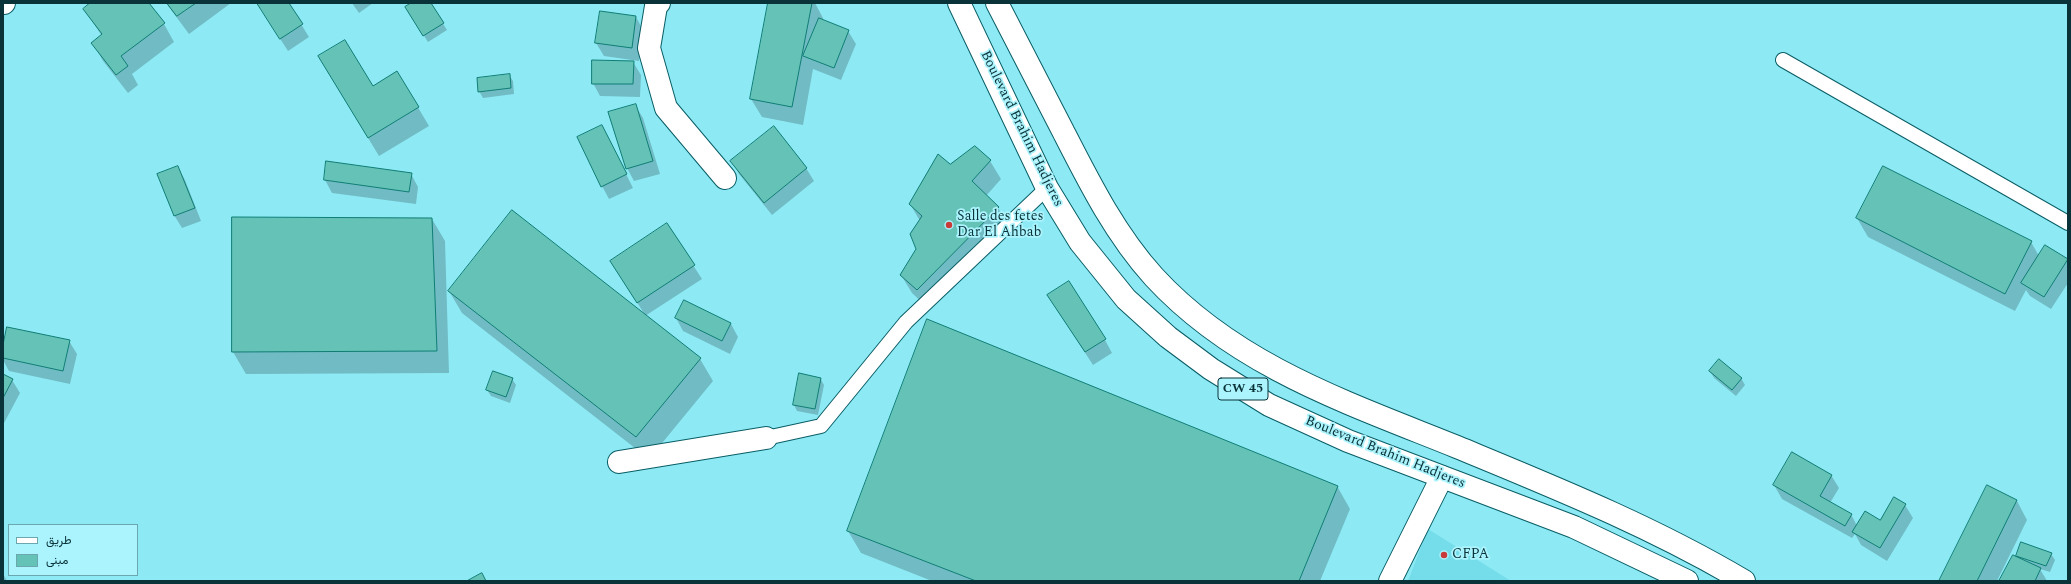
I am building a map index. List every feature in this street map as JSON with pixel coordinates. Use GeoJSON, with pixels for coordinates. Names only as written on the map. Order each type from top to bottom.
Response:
{"type":"FeatureCollection","features":[{"type":"Feature","properties":{"kind":"main road"},"geometry":{"type":"LineString","coordinates":[[659,3],[656,6],[649,48],[666,108],[725,178]]}},
{"type":"Feature","properties":{"kind":"main road"},"geometry":{"type":"LineString","coordinates":[[997,3],[1112,224],[1154,277],[1197,317],[1241,349],[1296,381],[1582,498],[1650,529],[1744,581]]}},
{"type":"Feature","properties":{"kind":"main road","name":"Boulevard Brahim Hadjeres"},"geometry":{"type":"LineString","coordinates":[[960,5],[1047,188],[1080,242],[1126,299],[1168,337],[1205,364],[1270,405],[1348,441],[1574,527],[1687,581]]}},
{"type":"Feature","properties":{"kind":"main road"},"geometry":{"type":"LineString","coordinates":[[619,462],[766,438]]}},
{"type":"Feature","properties":{"kind":"main road"},"geometry":{"type":"LineString","coordinates":[[1390,581],[1442,477]]}},
{"type":"Feature","properties":{"kind":"lane"},"geometry":{"type":"LineString","coordinates":[[1783,60],[2068,223]]}},
{"type":"Feature","properties":{"kind":"lane"},"geometry":{"type":"LineString","coordinates":[[766,438],[822,426],[906,322],[1047,188]]}},
{"type":"Feature","properties":{"kind":"shaded area","name":"CFPA"},"geometry":{"type":"Polygon","coordinates":[[[1428,529],[1511,581],[1408,581],[1428,529]]]}},
{"type":"Feature","properties":{"kind":"building"},"geometry":{"type":"Polygon","coordinates":[[[90,3],[149,3],[165,23],[121,56],[128,66],[116,75],[91,43],[102,34],[83,9],[90,3]]]}},
{"type":"Feature","properties":{"kind":"building"},"geometry":{"type":"Polygon","coordinates":[[[167,3],[196,3],[177,16],[167,3]]]}},
{"type":"Feature","properties":{"kind":"building"},"geometry":{"type":"Polygon","coordinates":[[[257,3],[289,3],[303,24],[280,39],[257,3]]]}},
{"type":"Feature","properties":{"kind":"building"},"geometry":{"type":"Polygon","coordinates":[[[411,3],[431,3],[444,23],[423,36],[405,7],[411,3]]]}},
{"type":"Feature","properties":{"kind":"building"},"geometry":{"type":"Polygon","coordinates":[[[768,3],[812,3],[792,107],[750,99],[768,3]]]}},
{"type":"Feature","properties":{"kind":"building"},"geometry":{"type":"Polygon","coordinates":[[[600,11],[636,16],[632,48],[595,43],[600,11]]]}},
{"type":"Feature","properties":{"kind":"building"},"geometry":{"type":"Polygon","coordinates":[[[819,18],[849,30],[834,68],[803,56],[819,18]]]}},
{"type":"Feature","properties":{"kind":"building"},"geometry":{"type":"Polygon","coordinates":[[[345,40],[373,86],[397,71],[419,107],[368,138],[318,56],[345,40]]]}},
{"type":"Feature","properties":{"kind":"building"},"geometry":{"type":"Polygon","coordinates":[[[592,60],[634,61],[633,84],[592,84],[592,60]]]}},
{"type":"Feature","properties":{"kind":"building"},"geometry":{"type":"Polygon","coordinates":[[[510,74],[511,88],[478,92],[477,78],[510,74]]]}},
{"type":"Feature","properties":{"kind":"building"},"geometry":{"type":"Polygon","coordinates":[[[636,104],[653,161],[626,169],[608,112],[636,104]]]}},
{"type":"Feature","properties":{"kind":"building"},"geometry":{"type":"Polygon","coordinates":[[[602,125],[627,174],[601,187],[577,137],[602,125]]]}},
{"type":"Feature","properties":{"kind":"building"},"geometry":{"type":"Polygon","coordinates":[[[774,126],[807,168],[764,203],[730,161],[774,126]]]}},
{"type":"Feature","properties":{"kind":"building","name":"Salle des fetes Dar El Ahbab"},"geometry":{"type":"Polygon","coordinates":[[[975,146],[991,160],[972,181],[999,207],[917,290],[900,275],[916,249],[910,234],[922,216],[909,204],[938,154],[950,164],[975,146]]]}},
{"type":"Feature","properties":{"kind":"building"},"geometry":{"type":"Polygon","coordinates":[[[326,161],[412,173],[409,192],[324,180],[326,161]]]}},
{"type":"Feature","properties":{"kind":"building"},"geometry":{"type":"Polygon","coordinates":[[[178,166],[195,208],[174,216],[157,174],[178,166]]]}},
{"type":"Feature","properties":{"kind":"building"},"geometry":{"type":"Polygon","coordinates":[[[1883,166],[2032,241],[2005,294],[1856,218],[1883,166]]]}},
{"type":"Feature","properties":{"kind":"building"},"geometry":{"type":"Polygon","coordinates":[[[512,210],[701,358],[636,437],[448,291],[512,210]]]}},
{"type":"Feature","properties":{"kind":"building"},"geometry":{"type":"Polygon","coordinates":[[[232,217],[432,218],[437,351],[232,352],[232,217]]]}},
{"type":"Feature","properties":{"kind":"building"},"geometry":{"type":"Polygon","coordinates":[[[667,223],[695,265],[637,303],[610,261],[667,223]]]}},
{"type":"Feature","properties":{"kind":"building"},"geometry":{"type":"Polygon","coordinates":[[[2045,245],[2068,259],[2044,297],[2021,283],[2045,245]]]}},
{"type":"Feature","properties":{"kind":"building"},"geometry":{"type":"Polygon","coordinates":[[[1069,281],[1106,339],[1085,352],[1047,295],[1069,281]]]}},
{"type":"Feature","properties":{"kind":"building"},"geometry":{"type":"Polygon","coordinates":[[[684,300],[731,323],[722,341],[675,318],[684,300]]]}},
{"type":"Feature","properties":{"kind":"building"},"geometry":{"type":"Polygon","coordinates":[[[927,319],[1338,486],[1299,581],[976,581],[847,531],[927,319]]]}},
{"type":"Feature","properties":{"kind":"building"},"geometry":{"type":"Polygon","coordinates":[[[7,327],[70,340],[63,371],[3,358],[3,345],[7,327]]]}},
{"type":"Feature","properties":{"kind":"building"},"geometry":{"type":"Polygon","coordinates":[[[1719,359],[1742,378],[1732,390],[1709,371],[1719,359]]]}},
{"type":"Feature","properties":{"kind":"building"},"geometry":{"type":"Polygon","coordinates":[[[493,371],[513,378],[506,397],[486,390],[493,371]]]}},
{"type":"Feature","properties":{"kind":"building"},"geometry":{"type":"Polygon","coordinates":[[[799,373],[821,378],[815,409],[793,405],[799,373]]]}},
{"type":"Feature","properties":{"kind":"building"},"geometry":{"type":"Polygon","coordinates":[[[3,374],[13,379],[3,398],[3,374]]]}},
{"type":"Feature","properties":{"kind":"building"},"geometry":{"type":"Polygon","coordinates":[[[1792,452],[1832,475],[1820,496],[1852,514],[1845,526],[1773,485],[1792,452]]]}},
{"type":"Feature","properties":{"kind":"building"},"geometry":{"type":"Polygon","coordinates":[[[1987,485],[2017,500],[1977,581],[1939,581],[1987,485]]]}},
{"type":"Feature","properties":{"kind":"building"},"geometry":{"type":"Polygon","coordinates":[[[1894,497],[1906,504],[1880,548],[1852,532],[1865,511],[1880,520],[1894,497]]]}},
{"type":"Feature","properties":{"kind":"building"},"geometry":{"type":"Polygon","coordinates":[[[2021,542],[2052,553],[2046,566],[2016,556],[2021,542]]]}},
{"type":"Feature","properties":{"kind":"building"},"geometry":{"type":"Polygon","coordinates":[[[2013,555],[2041,568],[2035,581],[1999,581],[2013,555]]]}},
{"type":"Feature","properties":{"kind":"building"},"geometry":{"type":"Polygon","coordinates":[[[482,573],[486,581],[467,581],[482,573]]]}},
{"type":"Feature","properties":{"kind":"place","name":"Salle des fetes Dar El Ahbab"},"geometry":{"type":"Point","coordinates":[949,225]}},
{"type":"Feature","properties":{"kind":"place","name":"CFPA"},"geometry":{"type":"Point","coordinates":[1444,555]}}]}
